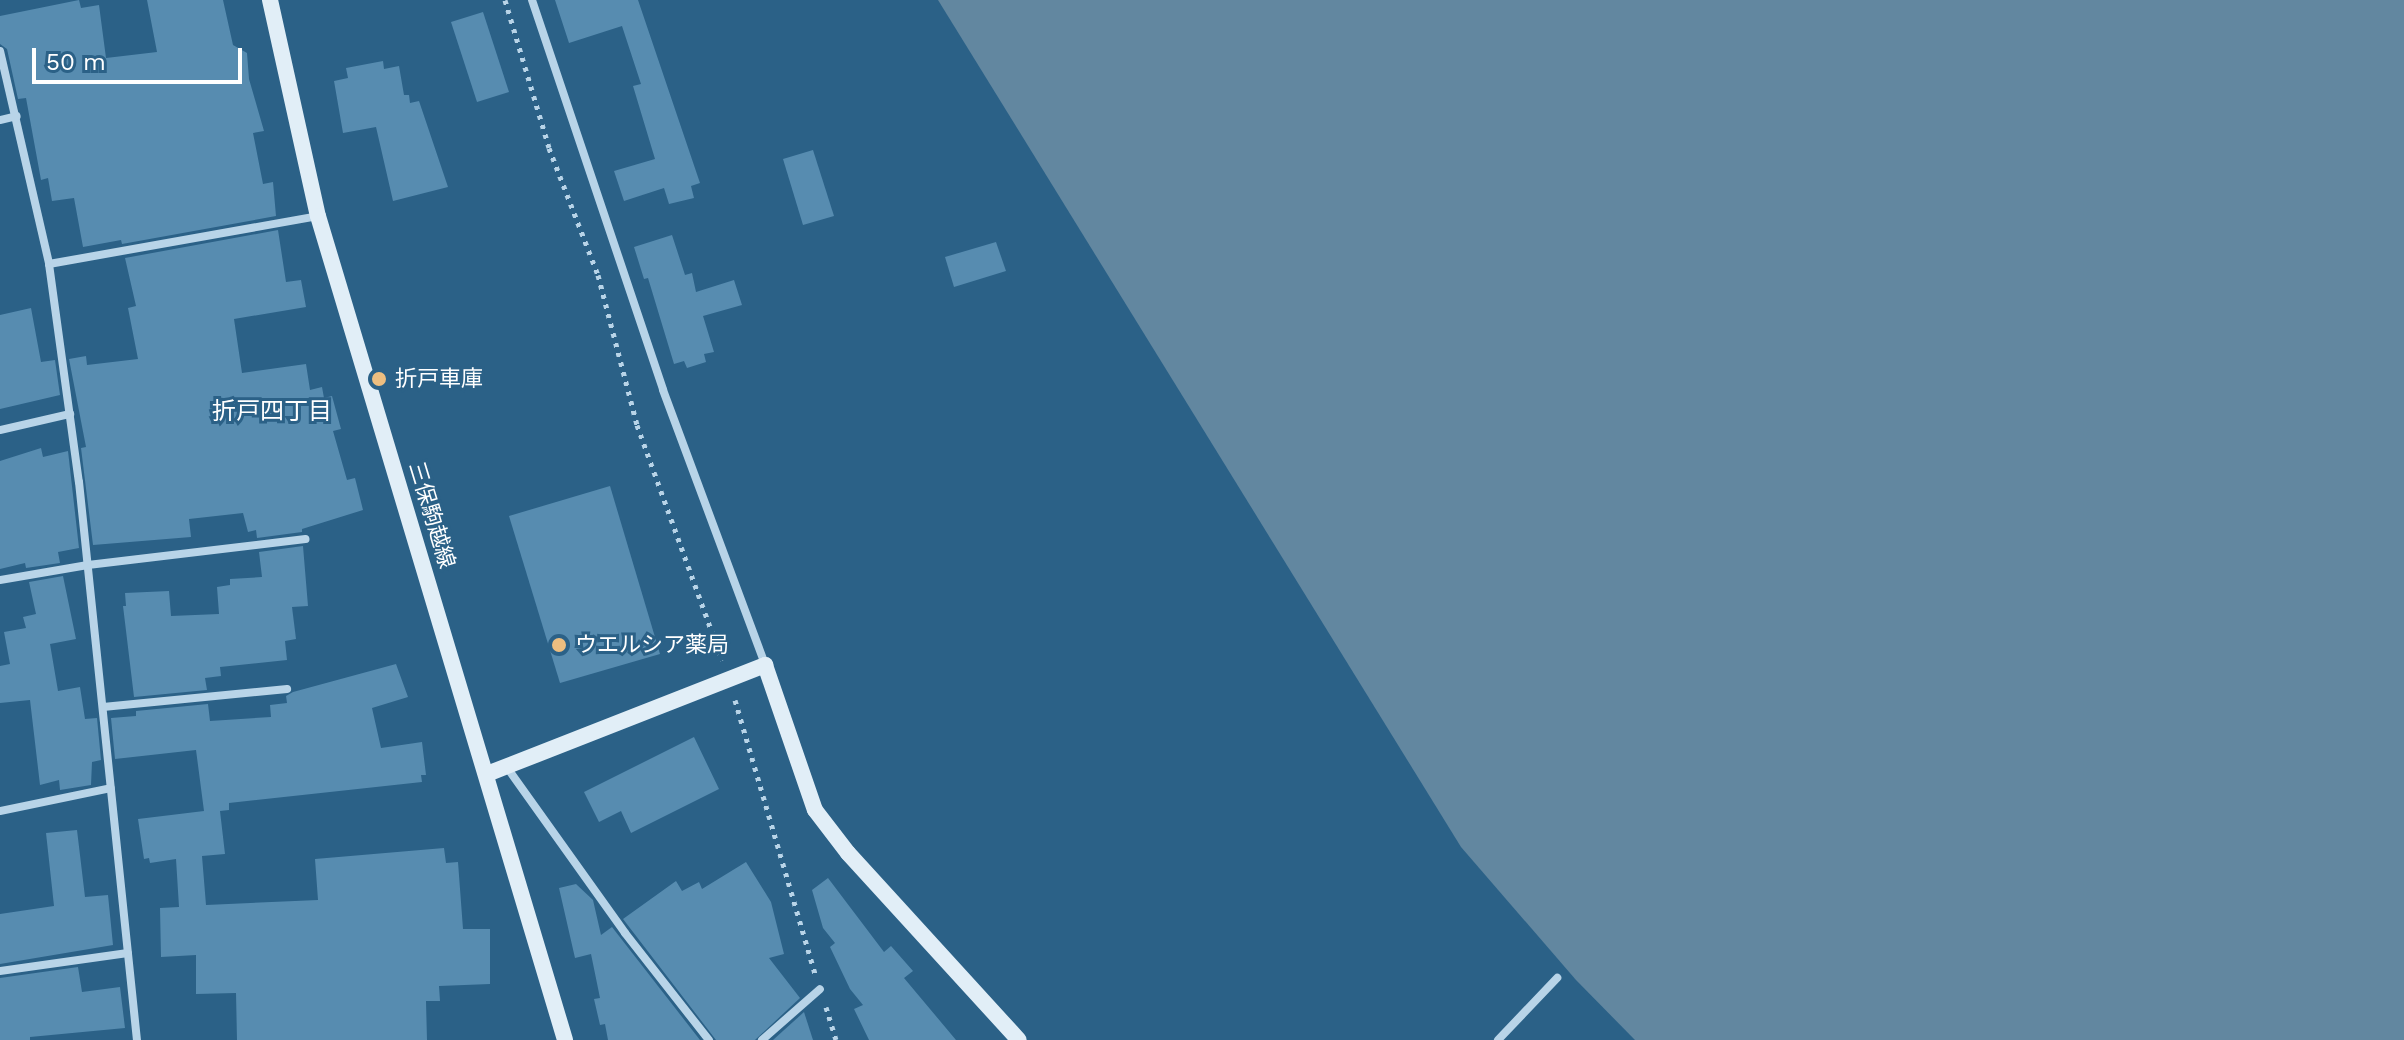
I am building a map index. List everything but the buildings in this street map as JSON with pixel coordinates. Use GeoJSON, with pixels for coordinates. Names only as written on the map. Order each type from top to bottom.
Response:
{"type":"FeatureCollection","features":[{"type":"Feature","properties":{"kind":"main road","name":"三保駒越線"},"geometry":{"type":"LineString","coordinates":[[270,0],[318,216],[565,1040]]}},
{"type":"Feature","properties":{"kind":"main road"},"geometry":{"type":"LineString","coordinates":[[487,774],[765,665],[815,810],[848,853],[1019,1040]]}},
{"type":"Feature","properties":{"kind":"street"},"geometry":{"type":"LineString","coordinates":[[532,0],[663,390],[765,665]]}},
{"type":"Feature","properties":{"kind":"street"},"geometry":{"type":"LineString","coordinates":[[0,51],[49,264],[70,414],[137,1040]]}},
{"type":"Feature","properties":{"kind":"street"},"geometry":{"type":"LineString","coordinates":[[0,120],[17,116]]}},
{"type":"Feature","properties":{"kind":"street"},"geometry":{"type":"LineString","coordinates":[[49,264],[318,216]]}},
{"type":"Feature","properties":{"kind":"street"},"geometry":{"type":"LineString","coordinates":[[0,430],[70,414]]}},
{"type":"Feature","properties":{"kind":"street"},"geometry":{"type":"LineString","coordinates":[[0,580],[88,565],[305,539]]}},
{"type":"Feature","properties":{"kind":"street"},"geometry":{"type":"LineString","coordinates":[[103,707],[287,689]]}},
{"type":"Feature","properties":{"kind":"street"},"geometry":{"type":"LineString","coordinates":[[506,766],[625,933],[709,1040]]}},
{"type":"Feature","properties":{"kind":"street"},"geometry":{"type":"LineString","coordinates":[[0,811],[111,788]]}},
{"type":"Feature","properties":{"kind":"street"},"geometry":{"type":"LineString","coordinates":[[0,971],[128,953]]}},
{"type":"Feature","properties":{"kind":"street"},"geometry":{"type":"LineString","coordinates":[[1498,1040],[1557,978]]}},
{"type":"Feature","properties":{"kind":"street"},"geometry":{"type":"LineString","coordinates":[[762,1040],[820,989]]}},
{"type":"Feature","properties":{"kind":"path"},"geometry":{"type":"LineString","coordinates":[[505,0],[549,148],[598,275],[637,425],[729,679],[836,1040]]}},
{"type":"Feature","properties":{"kind":"water"},"geometry":{"type":"Polygon","coordinates":[[[938,0],[2404,0],[2404,1040],[1635,1040],[1576,980],[1461,847],[938,0]]]}},
{"type":"Feature","properties":{"kind":"place","name":"折戸車庫"},"geometry":{"type":"Point","coordinates":[379,379]}},
{"type":"Feature","properties":{"kind":"place","name":"ウエルシア薬局"},"geometry":{"type":"Point","coordinates":[559,645]}},
{"type":"Feature","properties":{"kind":"district","name":"折戸四丁目"},"geometry":{"type":"Point","coordinates":[272,412]}}]}
